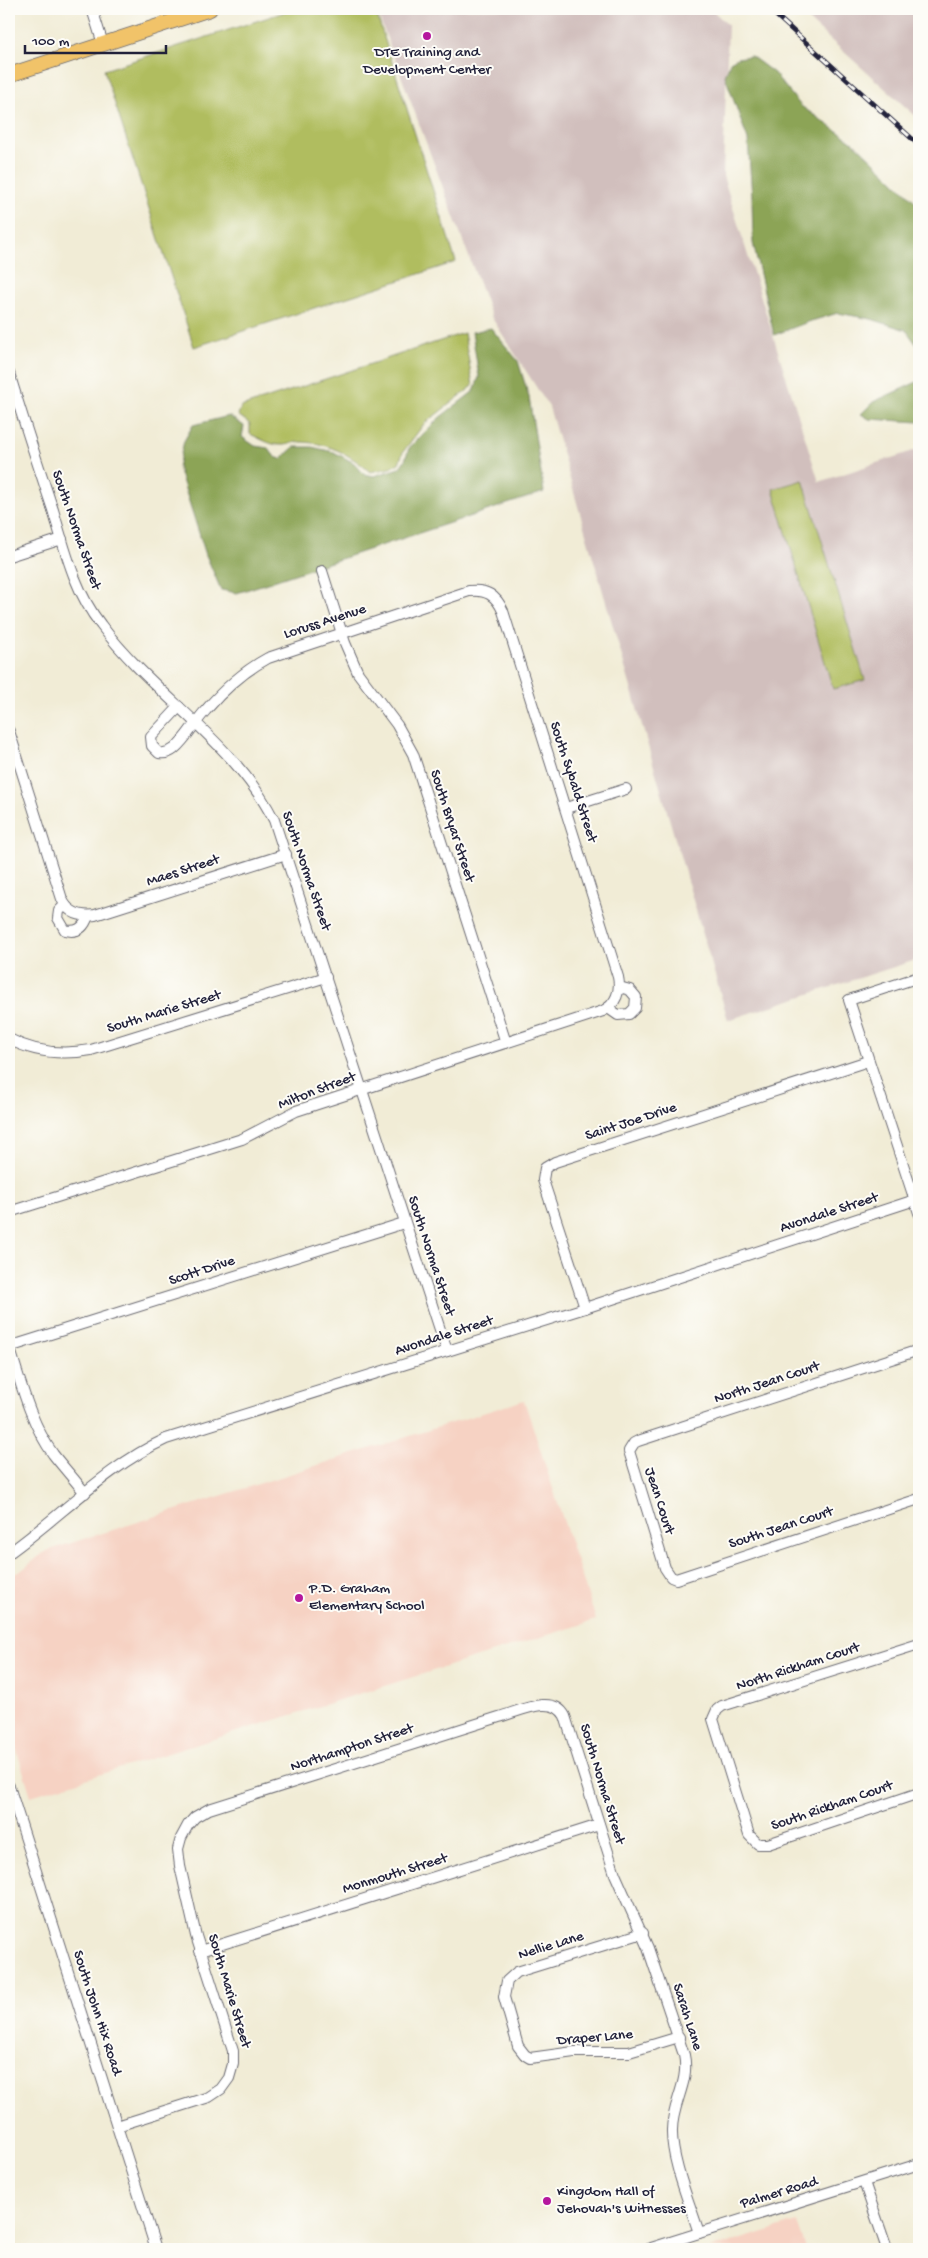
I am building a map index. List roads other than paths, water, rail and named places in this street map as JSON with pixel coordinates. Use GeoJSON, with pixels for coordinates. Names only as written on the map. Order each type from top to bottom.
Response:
{"type":"FeatureCollection","features":[{"type":"Feature","properties":{"kind":"main road"},"geometry":{"type":"LineString","coordinates":[[9,75],[210,9]]}},
{"type":"Feature","properties":{"kind":"street"},"geometry":{"type":"LineString","coordinates":[[92,9],[103,44]]}},
{"type":"Feature","properties":{"kind":"street","name":"South Norma Street"},"geometry":{"type":"LineString","coordinates":[[9,373],[77,585],[93,614],[114,642],[250,779],[274,820],[447,1351]]}},
{"type":"Feature","properties":{"kind":"street"},"geometry":{"type":"LineString","coordinates":[[9,556],[62,539]]}},
{"type":"Feature","properties":{"kind":"street","name":"South Bryar Street"},"geometry":{"type":"LineString","coordinates":[[322,571],[358,673],[397,725],[413,754],[506,1043]]}},
{"type":"Feature","properties":{"kind":"street","name":"Loruss Avenue"},"geometry":{"type":"LineString","coordinates":[[179,707],[152,734],[151,742],[155,750],[162,753],[172,750],[225,690],[253,666],[280,653],[469,591],[486,592]]}},
{"type":"Feature","properties":{"kind":"street","name":"South Sybald Street"},"geometry":{"type":"LineString","coordinates":[[486,592],[495,598],[503,611],[618,977],[618,992]]}},
{"type":"Feature","properties":{"kind":"street","name":"Maes Street"},"geometry":{"type":"LineString","coordinates":[[9,732],[65,905],[60,911],[58,918],[65,930],[78,930],[84,926],[88,916],[286,854]]}},
{"type":"Feature","properties":{"kind":"street"},"geometry":{"type":"LineString","coordinates":[[566,808],[626,789]]}},
{"type":"Feature","properties":{"kind":"street"},"geometry":{"type":"LineString","coordinates":[[65,905],[74,913],[88,916]]}},
{"type":"Feature","properties":{"kind":"street","name":"South Marie Street"},"geometry":{"type":"LineString","coordinates":[[9,1039],[33,1049],[52,1052],[92,1050],[326,977]]}},
{"type":"Feature","properties":{"kind":"street"},"geometry":{"type":"LineString","coordinates":[[919,977],[849,1000],[919,1213]]}},
{"type":"Feature","properties":{"kind":"street"},"geometry":{"type":"LineString","coordinates":[[608,1008],[618,1016],[629,1014],[636,1008],[636,997],[630,990],[618,992]]}},
{"type":"Feature","properties":{"kind":"street","name":"Milton Street"},"geometry":{"type":"LineString","coordinates":[[9,1212],[242,1139],[296,1111],[608,1008],[618,992]]}},
{"type":"Feature","properties":{"kind":"street","name":"Saint Joe Drive"},"geometry":{"type":"LineString","coordinates":[[585,1308],[542,1180],[545,1168],[565,1159],[868,1061]]}},
{"type":"Feature","properties":{"kind":"street","name":"Avondale Street"},"geometry":{"type":"LineString","coordinates":[[9,1553],[130,1458],[166,1440],[585,1308],[915,1200]]}},
{"type":"Feature","properties":{"kind":"street","name":"Scott Drive"},"geometry":{"type":"LineString","coordinates":[[9,1347],[404,1223]]}},
{"type":"Feature","properties":{"kind":"street"},"geometry":{"type":"LineString","coordinates":[[9,1347],[26,1400],[38,1428],[53,1453],[85,1493]]}},
{"type":"Feature","properties":{"kind":"street","name":"North Jean Court"},"geometry":{"type":"LineString","coordinates":[[629,1451],[634,1443],[638,1441],[919,1350]]}},
{"type":"Feature","properties":{"kind":"street","name":"Jean Court"},"geometry":{"type":"LineString","coordinates":[[629,1451],[662,1559]]}},
{"type":"Feature","properties":{"kind":"street","name":"South Jean Court"},"geometry":{"type":"LineString","coordinates":[[662,1559],[671,1577],[681,1578],[919,1499]]}},
{"type":"Feature","properties":{"kind":"street","name":"North Rickham Court"},"geometry":{"type":"LineString","coordinates":[[755,1842],[750,1835],[713,1719],[717,1710],[722,1706],[919,1644]]}},
{"type":"Feature","properties":{"kind":"street","name":"Northampton Street"},"geometry":{"type":"LineString","coordinates":[[178,1849],[188,1825],[195,1817],[209,1809],[531,1708],[546,1704],[555,1706]]}},
{"type":"Feature","properties":{"kind":"street","name":"South Norma Street"},"geometry":{"type":"LineString","coordinates":[[555,1706],[565,1716],[615,1874]]}},
{"type":"Feature","properties":{"kind":"street","name":"South John Hix Road"},"geometry":{"type":"LineString","coordinates":[[9,1786],[156,2249]]}},
{"type":"Feature","properties":{"kind":"street","name":"South Rickham Court"},"geometry":{"type":"LineString","coordinates":[[755,1842],[768,1844],[919,1793]]}},
{"type":"Feature","properties":{"kind":"street","name":"Monmouth Street"},"geometry":{"type":"LineString","coordinates":[[200,1951],[599,1825]]}},
{"type":"Feature","properties":{"kind":"street","name":"South Marie Street"},"geometry":{"type":"LineString","coordinates":[[117,2126],[209,2097],[221,2089],[229,2078],[234,2064],[233,2050],[200,1951],[180,1866],[178,1849]]}},
{"type":"Feature","properties":{"kind":"street","name":"Sarah Lane"},"geometry":{"type":"LineString","coordinates":[[615,1874],[628,1905],[643,1933],[679,2037],[686,2063],[686,2072],[675,2105],[672,2140],[699,2234]]}},
{"type":"Feature","properties":{"kind":"street","name":"Nellie Lane"},"geometry":{"type":"LineString","coordinates":[[518,2046],[504,1997],[505,1986],[511,1976],[517,1972],[643,1933]]}},
{"type":"Feature","properties":{"kind":"street","name":"Draper Lane"},"geometry":{"type":"LineString","coordinates":[[518,2046],[525,2055],[535,2059],[574,2052],[629,2052],[679,2037]]}},
{"type":"Feature","properties":{"kind":"street","name":"Palmer Road"},"geometry":{"type":"LineString","coordinates":[[648,2249],[919,2164]]}},
{"type":"Feature","properties":{"kind":"street"},"geometry":{"type":"LineString","coordinates":[[864,2182],[887,2249]]}},
{"type":"Feature","properties":{"kind":"railway"},"geometry":{"type":"LineString","coordinates":[[769,9],[919,145]]}},
{"type":"Feature","properties":{"kind":"place","name":"DTE Training and Development Center"},"geometry":{"type":"Point","coordinates":[427,36]}},
{"type":"Feature","properties":{"kind":"place","name":"P.D. Graham Elementary School"},"geometry":{"type":"Point","coordinates":[299,1598]}},
{"type":"Feature","properties":{"kind":"place","name":"Kingdom Hall of Jehovah's Witnesses"},"geometry":{"type":"Point","coordinates":[547,2201]}}]}
